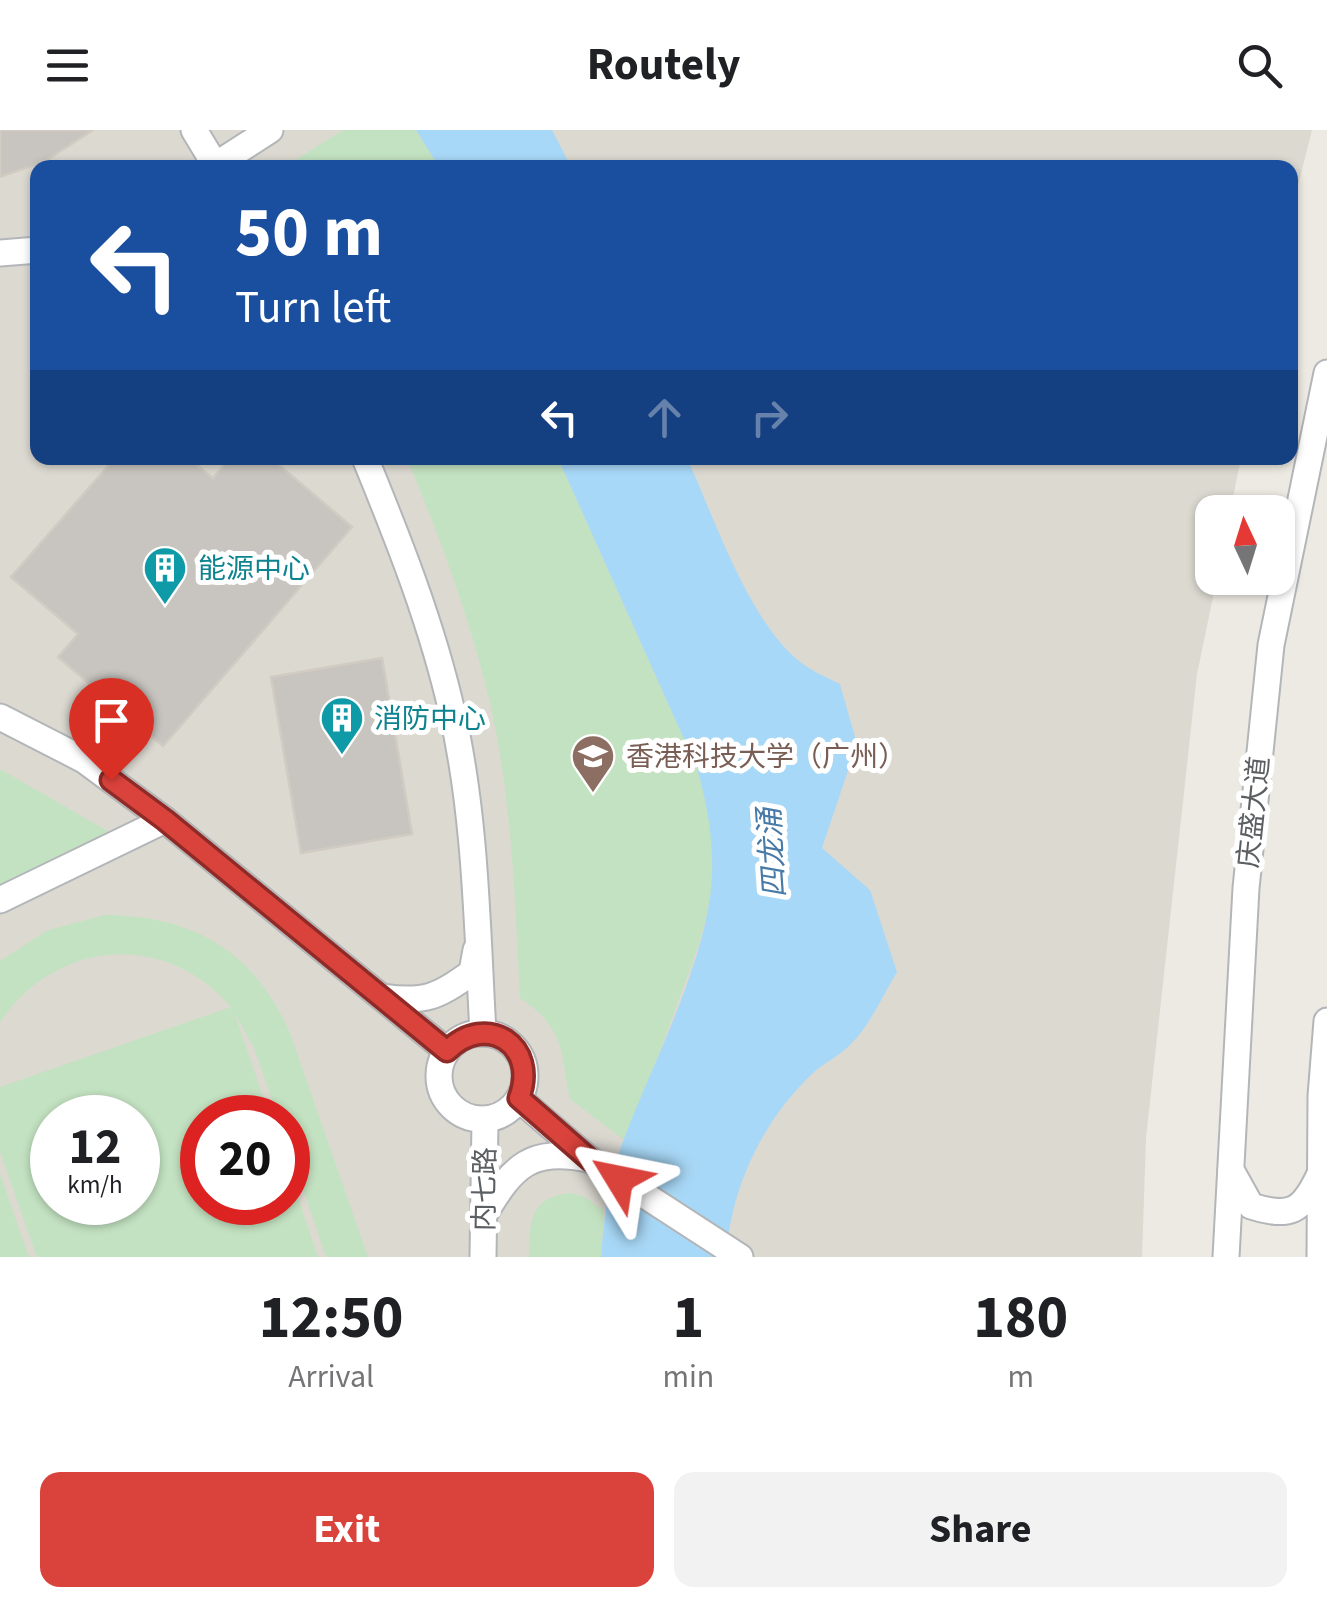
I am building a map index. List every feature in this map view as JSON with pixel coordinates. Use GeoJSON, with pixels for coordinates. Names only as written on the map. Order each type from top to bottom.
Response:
{"type":"FeatureCollection","features":[{"type":"Feature","properties":{"kind":"street"},"geometry":{"type":"LineString","coordinates":[[194,130],[211,160]]}},
{"type":"Feature","properties":{"kind":"street"},"geometry":{"type":"LineString","coordinates":[[225,160],[270,130]]}},
{"type":"Feature","properties":{"kind":"street"},"geometry":{"type":"LineString","coordinates":[[0,253],[30,251]]}},
{"type":"Feature","properties":{"kind":"street","name":"庆盛大道"},"geometry":{"type":"LineString","coordinates":[[1226,1257],[1246,888],[1271,645],[1327,374]]}},
{"type":"Feature","properties":{"kind":"street"},"geometry":{"type":"LineString","coordinates":[[368,465],[412,573],[452,712],[474,852],[483,1033]]}},
{"type":"Feature","properties":{"kind":"street"},"geometry":{"type":"LineString","coordinates":[[0,717],[84,760],[165,820],[447,1051]]}},
{"type":"Feature","properties":{"kind":"street"},"geometry":{"type":"LineString","coordinates":[[0,900],[165,820]]}},
{"type":"Feature","properties":{"kind":"street"},"geometry":{"type":"LineString","coordinates":[[381,997],[416,1002],[448,991],[472,972],[478,940]]}},
{"type":"Feature","properties":{"kind":"street"},"geometry":{"type":"LineString","coordinates":[[1320,1257],[1327,1021]]}},
{"type":"Feature","properties":{"kind":"street"},"geometry":{"type":"LineString","coordinates":[[483,1033],[510,1044],[520,1055],[524,1084],[509,1110],[486,1120],[468,1117],[447,1102],[439,1076],[447,1051],[468,1035],[483,1033]]}},
{"type":"Feature","properties":{"kind":"street"},"geometry":{"type":"LineString","coordinates":[[519,1098],[589,1159],[740,1257]]}},
{"type":"Feature","properties":{"kind":"street","name":"内七路"},"geometry":{"type":"LineString","coordinates":[[483,1257],[486,1120]]}},
{"type":"Feature","properties":{"kind":"street"},"geometry":{"type":"LineString","coordinates":[[484,1216],[510,1174],[524,1162],[550,1157],[589,1159]]}},
{"type":"Feature","properties":{"kind":"street"},"geometry":{"type":"LineString","coordinates":[[1228,1166],[1250,1206],[1272,1213],[1291,1211],[1307,1202],[1320,1173]]}},
{"type":"Feature","properties":{"kind":"shaded area","name":"香港科技大学（广州）"},"geometry":{"type":"Polygon","coordinates":[[[0,130],[1312,130],[1298,186],[1298,160],[30,160],[30,465],[1240,465],[1233,495],[1195,495],[1195,595],[1213,595],[1197,674],[1146,1138],[1142,1257],[0,1257],[0,130]]]}},
{"type":"Feature","properties":{"kind":"green space"},"geometry":{"type":"Polygon","coordinates":[[[343,130],[416,130],[435,160],[296,160],[343,130]]]}},
{"type":"Feature","properties":{"kind":"green space"},"geometry":{"type":"Polygon","coordinates":[[[410,465],[561,465],[697,768],[712,841],[708,910],[685,984],[624,1140],[570,1099],[553,1030],[520,998],[508,813],[497,740],[473,640],[410,465]]]}},
{"type":"Feature","properties":{"kind":"green space"},"geometry":{"type":"Polygon","coordinates":[[[0,769],[116,836],[0,890],[0,769]]]}},
{"type":"Feature","properties":{"kind":"green space"},"geometry":{"type":"Polygon","coordinates":[[[105,915],[166,922],[193,931],[239,960],[275,1004],[290,1033],[368,1257],[326,1257],[310,1210],[310,1095],[270,1095],[254,1048],[234,1012],[262,1095],[180,1095],[180,1225],[307,1225],[318,1257],[37,1257],[0,1152],[0,1087],[231,1007],[204,982],[175,965],[144,956],[112,954],[80,960],[50,974],[23,994],[0,1022],[0,961],[48,930],[105,915]]]}},
{"type":"Feature","properties":{"kind":"green space"},"geometry":{"type":"Polygon","coordinates":[[[0,1174],[29,1257],[0,1257],[0,1174]]]}},
{"type":"Feature","properties":{"kind":"green space"},"geometry":{"type":"Polygon","coordinates":[[[571,1193],[585,1197],[604,1211],[601,1257],[529,1257],[535,1213],[547,1200],[571,1193]]]}},
{"type":"Feature","properties":{"kind":"water"},"geometry":{"type":"Polygon","coordinates":[[[416,130],[552,130],[567,160],[435,160],[416,130]]]}},
{"type":"Feature","properties":{"kind":"water","name":"四龙涌"},"geometry":{"type":"Polygon","coordinates":[[[561,465],[690,465],[721,538],[764,620],[799,661],[840,684],[857,744],[822,848],[870,890],[897,972],[858,1036],[795,1091],[765,1134],[742,1181],[726,1257],[601,1257],[607,1200],[617,1158],[685,991],[704,928],[712,881],[712,848],[697,768],[561,465]]]}},
{"type":"Feature","properties":{"kind":"building"},"geometry":{"type":"Polygon","coordinates":[[[0,130],[93,130],[47,160],[30,160],[30,166],[0,177],[0,130]]]}},
{"type":"Feature","properties":{"kind":"building","name":"能源中心"},"geometry":{"type":"Polygon","coordinates":[[[109,465],[197,465],[213,478],[224,465],[279,465],[352,527],[163,746],[58,657],[78,634],[11,577],[109,465]]]}},
{"type":"Feature","properties":{"kind":"building","name":"消防中心"},"geometry":{"type":"Polygon","coordinates":[[[382,658],[412,834],[301,853],[271,677],[382,658]]]}},
{"type":"Feature","properties":{"kind":"place","name":"能源中心"},"geometry":{"type":"Point","coordinates":[165,606]}},
{"type":"Feature","properties":{"kind":"place","name":"消防中心"},"geometry":{"type":"Point","coordinates":[342,756]}},
{"type":"Feature","properties":{"kind":"place","name":"香港科技大学（广州）"},"geometry":{"type":"Point","coordinates":[593,794]}},
{"type":"Feature","properties":{"kind":"route"},"geometry":{"type":"LineString","coordinates":[[111,780],[447,1051],[468,1035],[483,1033],[510,1044],[520,1055],[525,1070],[519,1098],[589,1159],[619,1179]]}}]}
